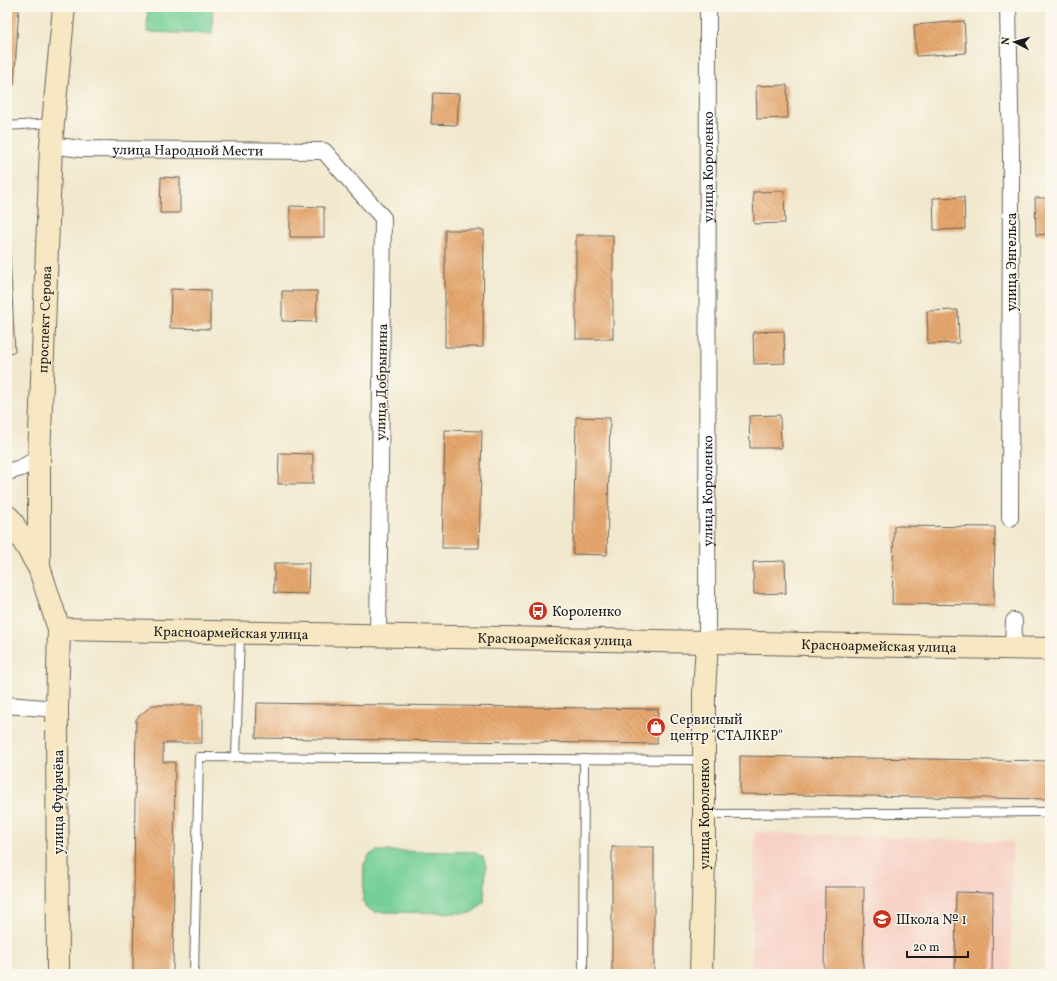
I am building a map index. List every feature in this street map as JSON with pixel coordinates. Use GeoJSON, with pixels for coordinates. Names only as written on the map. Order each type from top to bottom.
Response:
{"type":"FeatureCollection","features":[{"type":"Feature","properties":{"kind":"street","name":"проспект Серова"},"geometry":{"type":"LineString","coordinates":[[59,629],[39,567],[39,458],[52,124],[64,7]]}},
{"type":"Feature","properties":{"kind":"street","name":"улица Короленко"},"geometry":{"type":"LineString","coordinates":[[701,974],[704,814],[704,693],[707,643],[708,7]]}},
{"type":"Feature","properties":{"kind":"street","name":"улица Энгельса"},"geometry":{"type":"LineString","coordinates":[[1008,7],[1011,154],[1010,518]]}},
{"type":"Feature","properties":{"kind":"street","name":"улица Народной Мести"},"geometry":{"type":"LineString","coordinates":[[51,146],[82,148],[324,151]]}},
{"type":"Feature","properties":{"kind":"street","name":"улица Добрынина"},"geometry":{"type":"LineString","coordinates":[[324,151],[383,218],[378,635]]}},
{"type":"Feature","properties":{"kind":"street"},"geometry":{"type":"LineString","coordinates":[[7,472],[21,468],[39,458]]}},
{"type":"Feature","properties":{"kind":"street"},"geometry":{"type":"LineString","coordinates":[[7,516],[11,520],[39,567]]}},
{"type":"Feature","properties":{"kind":"street"},"geometry":{"type":"LineString","coordinates":[[1013,648],[1014,621]]}},
{"type":"Feature","properties":{"kind":"street","name":"Красноармейская улица"},"geometry":{"type":"LineString","coordinates":[[59,629],[1050,649]]}},
{"type":"Feature","properties":{"kind":"street","name":"улица Фуфачёва"},"geometry":{"type":"LineString","coordinates":[[58,974],[57,709],[59,629]]}},
{"type":"Feature","properties":{"kind":"street"},"geometry":{"type":"LineString","coordinates":[[7,705],[57,709]]}},
{"type":"Feature","properties":{"kind":"lane"},"geometry":{"type":"LineString","coordinates":[[7,126],[52,124]]}},
{"type":"Feature","properties":{"kind":"lane"},"geometry":{"type":"LineString","coordinates":[[236,757],[240,633]]}},
{"type":"Feature","properties":{"kind":"lane"},"geometry":{"type":"LineString","coordinates":[[194,974],[199,757],[704,760]]}},
{"type":"Feature","properties":{"kind":"lane"},"geometry":{"type":"LineString","coordinates":[[583,974],[584,759]]}},
{"type":"Feature","properties":{"kind":"lane"},"geometry":{"type":"LineString","coordinates":[[704,814],[1050,812]]}},
{"type":"Feature","properties":{"kind":"shaded area","name":"Школа № 1"},"geometry":{"type":"Polygon","coordinates":[[[755,832],[1012,842],[1011,974],[751,974],[755,832]]]}},
{"type":"Feature","properties":{"kind":"green space"},"geometry":{"type":"Polygon","coordinates":[[[148,7],[213,7],[212,34],[147,32],[148,7]]]}},
{"type":"Feature","properties":{"kind":"green space"},"geometry":{"type":"Polygon","coordinates":[[[377,851],[474,852],[483,857],[486,866],[484,902],[472,913],[375,912],[366,908],[363,900],[364,864],[369,855],[377,851]]]}},
{"type":"Feature","properties":{"kind":"building"},"geometry":{"type":"Polygon","coordinates":[[[7,7],[19,7],[14,85],[7,85],[7,7]]]}},
{"type":"Feature","properties":{"kind":"building"},"geometry":{"type":"Polygon","coordinates":[[[964,21],[966,53],[916,56],[914,25],[964,21]]]}},
{"type":"Feature","properties":{"kind":"building"},"geometry":{"type":"Polygon","coordinates":[[[787,85],[788,118],[757,119],[756,86],[787,85]]]}},
{"type":"Feature","properties":{"kind":"building"},"geometry":{"type":"Polygon","coordinates":[[[433,93],[459,94],[457,125],[431,124],[433,93]]]}},
{"type":"Feature","properties":{"kind":"building"},"geometry":{"type":"Polygon","coordinates":[[[161,177],[180,178],[180,213],[160,213],[161,177]]]}},
{"type":"Feature","properties":{"kind":"building"},"geometry":{"type":"Polygon","coordinates":[[[784,191],[785,223],[754,224],[753,192],[784,191]]]}},
{"type":"Feature","properties":{"kind":"building"},"geometry":{"type":"Polygon","coordinates":[[[7,195],[15,352],[7,353],[7,195]]]}},
{"type":"Feature","properties":{"kind":"building"},"geometry":{"type":"Polygon","coordinates":[[[964,197],[965,229],[934,230],[933,198],[964,197]]]}},
{"type":"Feature","properties":{"kind":"building"},"geometry":{"type":"Polygon","coordinates":[[[1035,198],[1050,198],[1050,234],[1036,235],[1035,198]]]}},
{"type":"Feature","properties":{"kind":"building"},"geometry":{"type":"Polygon","coordinates":[[[290,206],[324,207],[324,237],[290,237],[290,206]]]}},
{"type":"Feature","properties":{"kind":"building"},"geometry":{"type":"Polygon","coordinates":[[[445,230],[484,230],[483,347],[445,347],[445,230]]]}},
{"type":"Feature","properties":{"kind":"building"},"geometry":{"type":"Polygon","coordinates":[[[576,235],[613,235],[613,339],[576,339],[576,235]]]}},
{"type":"Feature","properties":{"kind":"building"},"geometry":{"type":"Polygon","coordinates":[[[171,289],[210,290],[210,329],[170,328],[171,289]]]}},
{"type":"Feature","properties":{"kind":"building"},"geometry":{"type":"Polygon","coordinates":[[[282,291],[317,291],[316,322],[282,321],[282,291]]]}},
{"type":"Feature","properties":{"kind":"building"},"geometry":{"type":"Polygon","coordinates":[[[958,310],[959,343],[928,344],[927,311],[958,310]]]}},
{"type":"Feature","properties":{"kind":"building"},"geometry":{"type":"Polygon","coordinates":[[[784,331],[785,363],[754,364],[753,332],[784,331]]]}},
{"type":"Feature","properties":{"kind":"building"},"geometry":{"type":"Polygon","coordinates":[[[780,415],[781,448],[750,448],[749,416],[780,415]]]}},
{"type":"Feature","properties":{"kind":"building"},"geometry":{"type":"Polygon","coordinates":[[[576,417],[610,418],[607,555],[573,554],[576,417]]]}},
{"type":"Feature","properties":{"kind":"building"},"geometry":{"type":"Polygon","coordinates":[[[445,430],[482,431],[479,548],[442,548],[445,430]]]}},
{"type":"Feature","properties":{"kind":"building"},"geometry":{"type":"Polygon","coordinates":[[[279,453],[313,454],[313,484],[278,484],[279,453]]]}},
{"type":"Feature","properties":{"kind":"building"},"geometry":{"type":"Polygon","coordinates":[[[894,526],[995,527],[994,605],[892,604],[894,526]]]}},
{"type":"Feature","properties":{"kind":"building"},"geometry":{"type":"Polygon","coordinates":[[[785,561],[786,593],[754,594],[753,562],[785,561]]]}},
{"type":"Feature","properties":{"kind":"building"},"geometry":{"type":"Polygon","coordinates":[[[274,563],[309,563],[308,594],[274,593],[274,563]]]}},
{"type":"Feature","properties":{"kind":"building"},"geometry":{"type":"Polygon","coordinates":[[[257,703],[658,709],[657,744],[256,738],[257,703]]]}},
{"type":"Feature","properties":{"kind":"building"},"geometry":{"type":"Polygon","coordinates":[[[152,705],[202,705],[202,743],[163,743],[163,762],[175,762],[173,974],[133,974],[136,719],[152,705]]]}},
{"type":"Feature","properties":{"kind":"building"},"geometry":{"type":"Polygon","coordinates":[[[740,756],[1050,761],[1049,799],[740,794],[740,756]]]}},
{"type":"Feature","properties":{"kind":"building"},"geometry":{"type":"Polygon","coordinates":[[[612,847],[654,847],[654,974],[612,974],[612,847]]]}},
{"type":"Feature","properties":{"kind":"building"},"geometry":{"type":"Polygon","coordinates":[[[825,887],[864,887],[863,974],[824,974],[825,887]]]}},
{"type":"Feature","properties":{"kind":"building"},"geometry":{"type":"Polygon","coordinates":[[[956,892],[993,893],[992,974],[955,974],[956,892]]]}},
{"type":"Feature","properties":{"kind":"place","name":"Короленко"},"geometry":{"type":"Point","coordinates":[538,611]}},
{"type":"Feature","properties":{"kind":"place","name":"Сервисный центр \"СТАЛКЕР\""},"geometry":{"type":"Point","coordinates":[656,727]}},
{"type":"Feature","properties":{"kind":"place","name":"Школа № 1"},"geometry":{"type":"Point","coordinates":[882,919]}}]}
